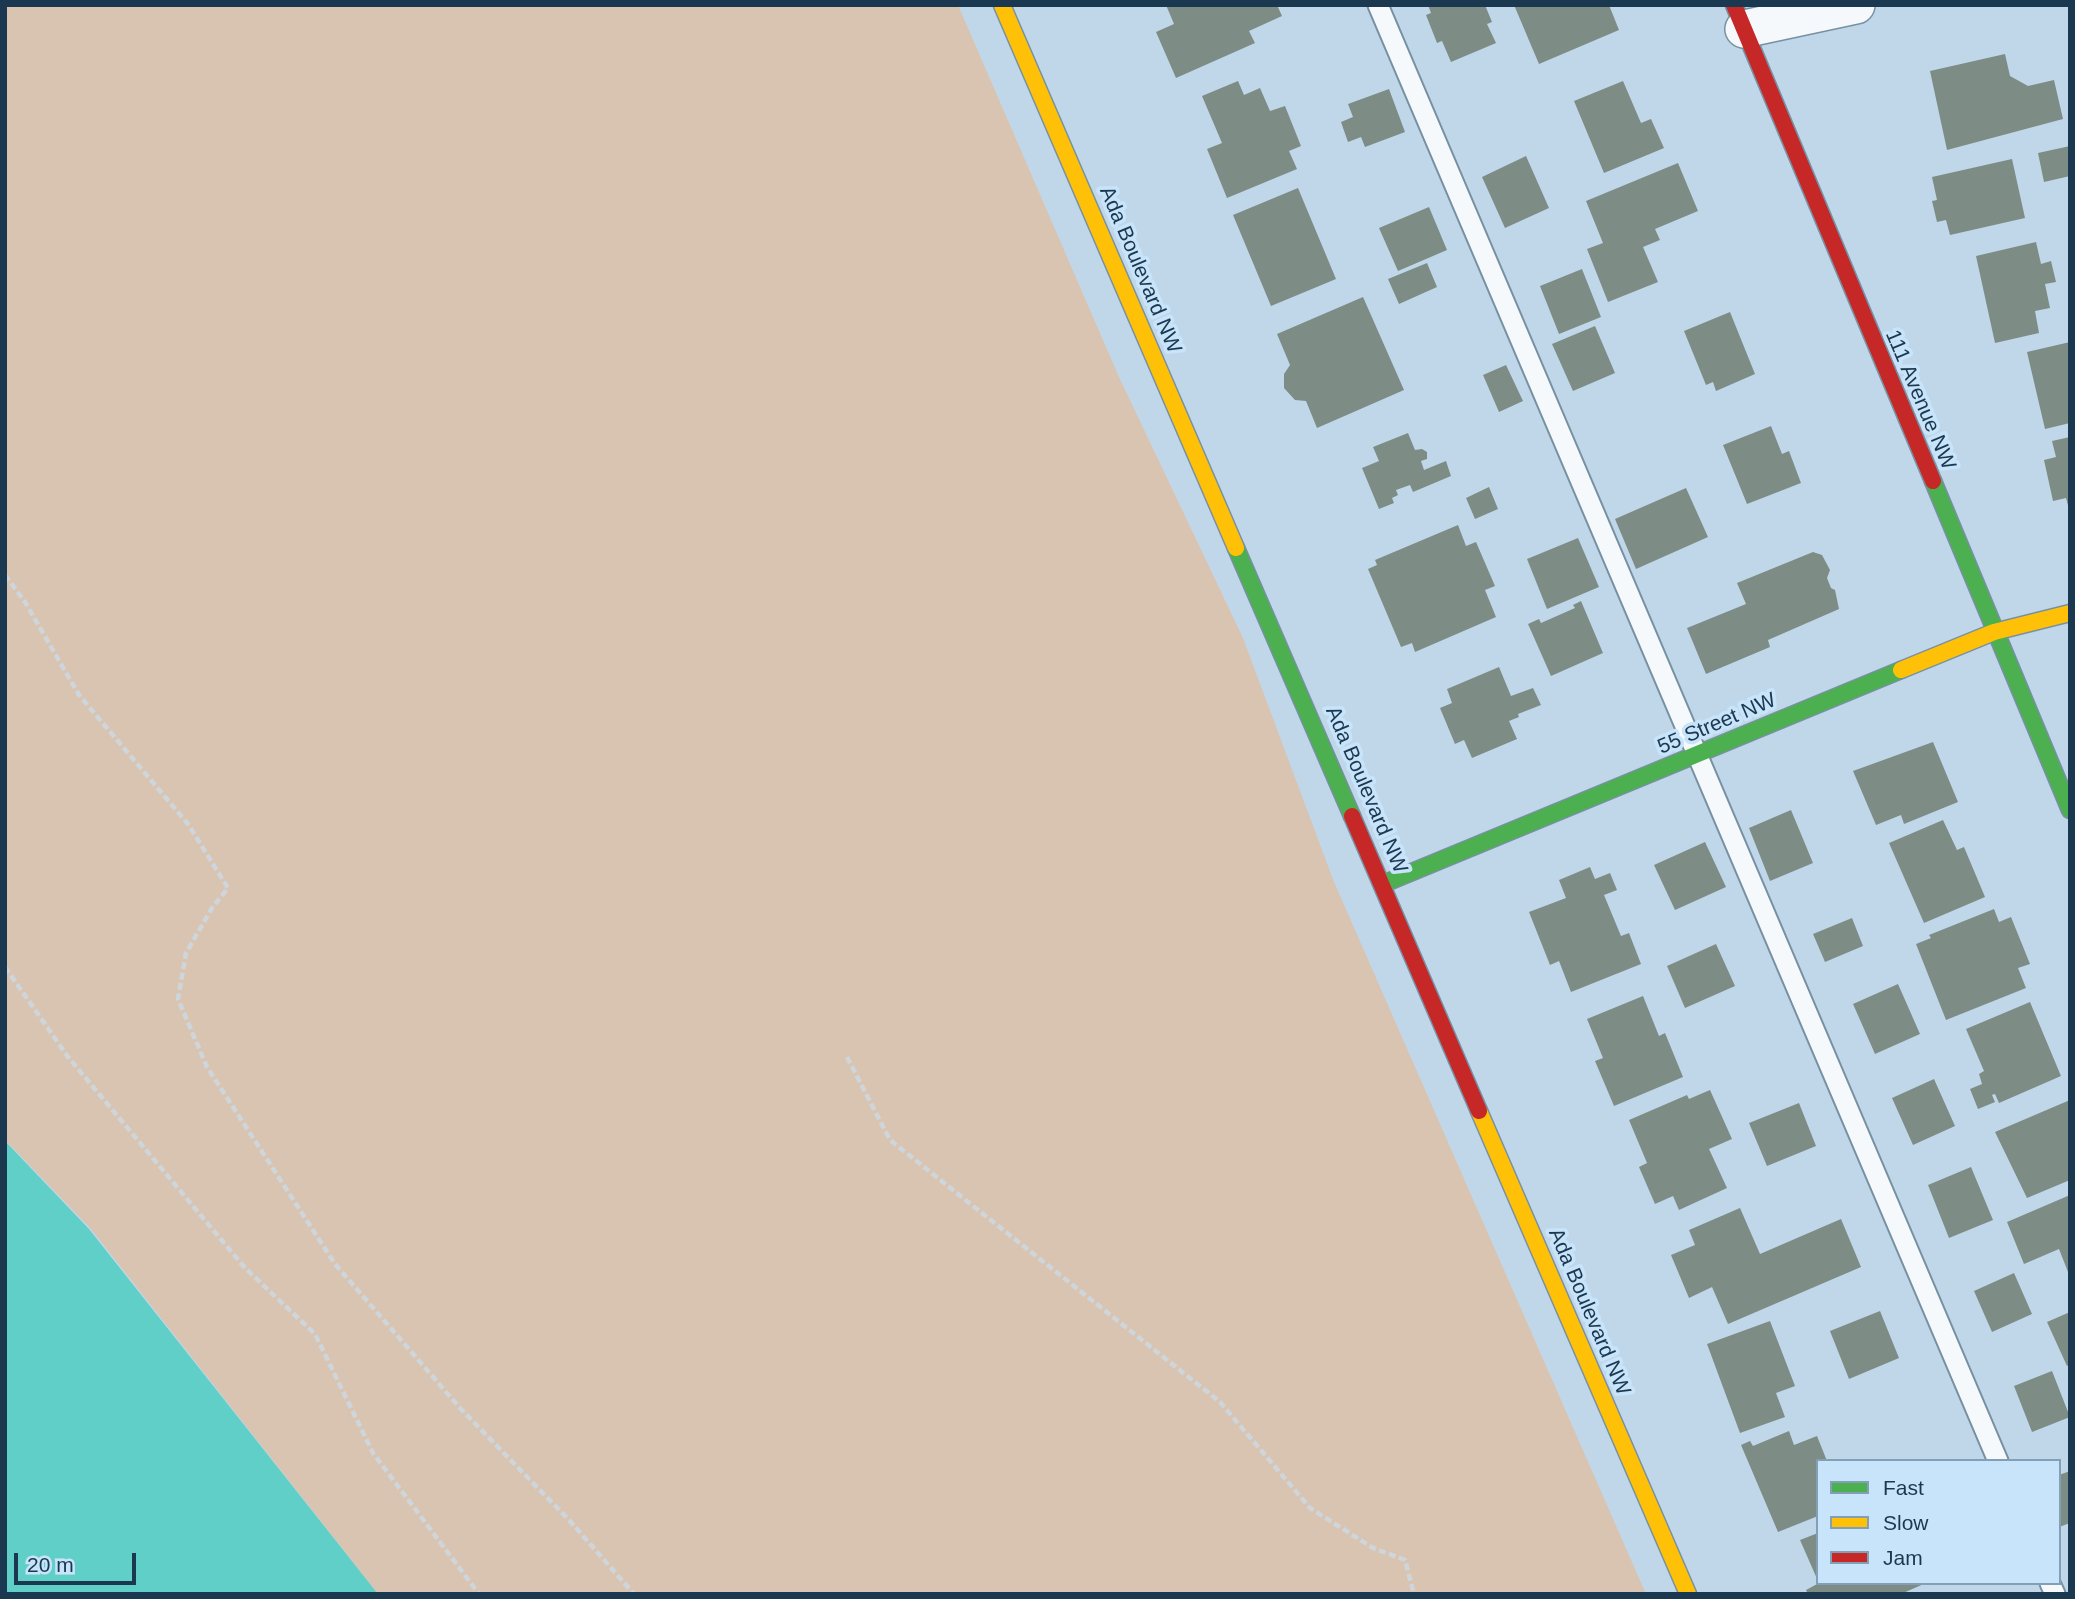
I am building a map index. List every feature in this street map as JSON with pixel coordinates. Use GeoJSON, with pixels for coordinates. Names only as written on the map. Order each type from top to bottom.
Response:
{"type":"FeatureCollection","features":[{"type":"Feature","properties":{"kind":"street","name":"Ada Boulevard NW"},"geometry":{"type":"LineString","coordinates":[[1002,5],[1688,1594]]}},
{"type":"Feature","properties":{"kind":"street"},"geometry":{"type":"LineString","coordinates":[[1739,17],[1856,5]]}},
{"type":"Feature","properties":{"kind":"street","name":"111 Avenue NW"},"geometry":{"type":"LineString","coordinates":[[1739,17],[2070,810]]}},
{"type":"Feature","properties":{"kind":"street","name":"55 Street NW"},"geometry":{"type":"LineString","coordinates":[[1383,884],[1994,632],[2070,613]]}},
{"type":"Feature","properties":{"kind":"lane"},"geometry":{"type":"LineString","coordinates":[[1378,5],[1997,1459]]}},
{"type":"Feature","properties":{"kind":"path"},"geometry":{"type":"LineString","coordinates":[[5,575],[25,602],[79,695],[188,824],[228,888],[212,908],[186,953],[178,999],[207,1067],[335,1264],[460,1408],[569,1520],[634,1594]]}},
{"type":"Feature","properties":{"kind":"path"},"geometry":{"type":"LineString","coordinates":[[5,967],[68,1057],[244,1268],[315,1334],[373,1453],[479,1594]]}},
{"type":"Feature","properties":{"kind":"path"},"geometry":{"type":"LineString","coordinates":[[847,1057],[890,1139],[1220,1402],[1310,1508],[1373,1548],[1405,1560],[1415,1594]]}},
{"type":"Feature","properties":{"kind":"shaded area"},"geometry":{"type":"Polygon","coordinates":[[[5,5],[958,5],[1119,377],[1243,638],[1334,882],[1646,1594],[378,1594],[90,1228],[5,1140],[5,5]]]}},
{"type":"Feature","properties":{"kind":"shaded area"},"geometry":{"type":"Polygon","coordinates":[[[5,1141],[89,1229],[378,1594],[5,1594],[5,1141]]]}},
{"type":"Feature","properties":{"kind":"building"},"geometry":{"type":"Polygon","coordinates":[[[1166,5],[1277,5],[1282,16],[1249,31],[1255,43],[1176,78],[1156,32],[1174,24],[1166,5]]]}},
{"type":"Feature","properties":{"kind":"building"},"geometry":{"type":"Polygon","coordinates":[[[1428,5],[1485,5],[1492,22],[1487,24],[1496,43],[1451,62],[1442,41],[1437,43],[1426,15],[1431,13],[1428,5]]]}},
{"type":"Feature","properties":{"kind":"building"},"geometry":{"type":"Polygon","coordinates":[[[1514,5],[1609,5],[1619,30],[1539,64],[1514,5]]]}},
{"type":"Feature","properties":{"kind":"building"},"geometry":{"type":"Polygon","coordinates":[[[2005,54],[2010,76],[2028,86],[2054,80],[2063,119],[1947,150],[1930,71],[2005,54]]]}},
{"type":"Feature","properties":{"kind":"building"},"geometry":{"type":"Polygon","coordinates":[[[1238,81],[1244,95],[1260,88],[1270,111],[1285,106],[1301,146],[1289,151],[1297,169],[1227,198],[1207,149],[1222,143],[1202,96],[1238,81]]]}},
{"type":"Feature","properties":{"kind":"building"},"geometry":{"type":"Polygon","coordinates":[[[1623,81],[1641,123],[1651,119],[1664,148],[1604,173],[1574,101],[1623,81]]]}},
{"type":"Feature","properties":{"kind":"building"},"geometry":{"type":"Polygon","coordinates":[[[1389,89],[1405,132],[1365,147],[1361,137],[1348,142],[1341,122],[1353,117],[1348,104],[1389,89]]]}},
{"type":"Feature","properties":{"kind":"building"},"geometry":{"type":"Polygon","coordinates":[[[2070,146],[2070,176],[2044,182],[2038,153],[2070,146]]]}},
{"type":"Feature","properties":{"kind":"building"},"geometry":{"type":"Polygon","coordinates":[[[1526,156],[1549,208],[1505,228],[1482,177],[1526,156]]]}},
{"type":"Feature","properties":{"kind":"building"},"geometry":{"type":"Polygon","coordinates":[[[2012,159],[2025,218],[1950,235],[1946,220],[1937,222],[1932,201],[1937,200],[1932,177],[2012,159]]]}},
{"type":"Feature","properties":{"kind":"building"},"geometry":{"type":"Polygon","coordinates":[[[1678,163],[1698,211],[1655,229],[1660,240],[1643,247],[1658,282],[1608,302],[1587,249],[1603,243],[1586,201],[1678,163]]]}},
{"type":"Feature","properties":{"kind":"building"},"geometry":{"type":"Polygon","coordinates":[[[1298,188],[1336,279],[1271,306],[1233,215],[1298,188]]]}},
{"type":"Feature","properties":{"kind":"building"},"geometry":{"type":"Polygon","coordinates":[[[1429,207],[1447,250],[1398,271],[1379,228],[1429,207]]]}},
{"type":"Feature","properties":{"kind":"building"},"geometry":{"type":"Polygon","coordinates":[[[2036,242],[2041,264],[2051,261],[2056,282],[2045,284],[2050,308],[2035,311],[2039,333],[1995,343],[1976,256],[2036,242]]]}},
{"type":"Feature","properties":{"kind":"building"},"geometry":{"type":"Polygon","coordinates":[[[1427,263],[1437,287],[1399,304],[1388,279],[1427,263]]]}},
{"type":"Feature","properties":{"kind":"building"},"geometry":{"type":"Polygon","coordinates":[[[1582,269],[1601,317],[1559,334],[1540,286],[1582,269]]]}},
{"type":"Feature","properties":{"kind":"building"},"geometry":{"type":"Polygon","coordinates":[[[1363,297],[1404,390],[1317,428],[1306,401],[1295,400],[1284,388],[1284,374],[1290,365],[1277,334],[1363,297]]]}},
{"type":"Feature","properties":{"kind":"building"},"geometry":{"type":"Polygon","coordinates":[[[1730,312],[1755,374],[1716,391],[1713,382],[1706,385],[1684,331],[1730,312]]]}},
{"type":"Feature","properties":{"kind":"building"},"geometry":{"type":"Polygon","coordinates":[[[1595,326],[1615,373],[1573,391],[1552,344],[1595,326]]]}},
{"type":"Feature","properties":{"kind":"building"},"geometry":{"type":"Polygon","coordinates":[[[2070,342],[2070,423],[2045,429],[2027,352],[2070,342]]]}},
{"type":"Feature","properties":{"kind":"building"},"geometry":{"type":"Polygon","coordinates":[[[1506,365],[1523,401],[1499,412],[1483,375],[1506,365]]]}},
{"type":"Feature","properties":{"kind":"building"},"geometry":{"type":"Polygon","coordinates":[[[1771,426],[1782,454],[1789,451],[1801,483],[1747,504],[1723,445],[1771,426]]]}},
{"type":"Feature","properties":{"kind":"building"},"geometry":{"type":"Polygon","coordinates":[[[1408,433],[1415,450],[1422,449],[1427,452],[1427,459],[1421,461],[1424,470],[1446,461],[1451,476],[1413,492],[1410,485],[1396,490],[1398,495],[1392,498],[1394,503],[1379,509],[1362,468],[1379,461],[1373,447],[1408,433]]]}},
{"type":"Feature","properties":{"kind":"building"},"geometry":{"type":"Polygon","coordinates":[[[2070,437],[2069,509],[2066,498],[2053,501],[2044,460],[2056,457],[2052,441],[2070,437]]]}},
{"type":"Feature","properties":{"kind":"building"},"geometry":{"type":"Polygon","coordinates":[[[1489,487],[1498,509],[1475,519],[1466,498],[1489,487]]]}},
{"type":"Feature","properties":{"kind":"building"},"geometry":{"type":"Polygon","coordinates":[[[1686,488],[1708,537],[1636,569],[1615,519],[1686,488]]]}},
{"type":"Feature","properties":{"kind":"building"},"geometry":{"type":"Polygon","coordinates":[[[1458,525],[1466,546],[1476,542],[1495,586],[1485,590],[1496,617],[1415,652],[1412,643],[1401,647],[1368,569],[1377,565],[1375,560],[1458,525]]]}},
{"type":"Feature","properties":{"kind":"building"},"geometry":{"type":"Polygon","coordinates":[[[1578,538],[1599,587],[1547,609],[1527,559],[1578,538]]]}},
{"type":"Feature","properties":{"kind":"building"},"geometry":{"type":"Polygon","coordinates":[[[1813,552],[1822,555],[1830,570],[1827,578],[1831,588],[1835,590],[1839,609],[1768,640],[1770,647],[1706,674],[1687,628],[1746,604],[1737,583],[1813,552]]]}},
{"type":"Feature","properties":{"kind":"building"},"geometry":{"type":"Polygon","coordinates":[[[1581,601],[1603,653],[1551,676],[1528,624],[1539,619],[1541,623],[1575,608],[1573,605],[1581,601]]]}},
{"type":"Feature","properties":{"kind":"building"},"geometry":{"type":"Polygon","coordinates":[[[1499,667],[1511,696],[1533,688],[1541,705],[1518,714],[1519,717],[1509,721],[1517,739],[1472,758],[1464,740],[1455,744],[1440,708],[1452,703],[1447,689],[1499,667]]]}},
{"type":"Feature","properties":{"kind":"building"},"geometry":{"type":"Polygon","coordinates":[[[1933,742],[1958,802],[1904,824],[1901,815],[1876,825],[1853,771],[1933,742]]]}},
{"type":"Feature","properties":{"kind":"building"},"geometry":{"type":"Polygon","coordinates":[[[1791,810],[1813,863],[1770,881],[1749,828],[1791,810]]]}},
{"type":"Feature","properties":{"kind":"building"},"geometry":{"type":"Polygon","coordinates":[[[1943,820],[1957,850],[1964,847],[1985,897],[1924,923],[1889,843],[1943,820]]]}},
{"type":"Feature","properties":{"kind":"building"},"geometry":{"type":"Polygon","coordinates":[[[1705,842],[1726,887],[1675,910],[1654,865],[1705,842]]]}},
{"type":"Feature","properties":{"kind":"building"},"geometry":{"type":"Polygon","coordinates":[[[1590,867],[1595,879],[1610,873],[1617,890],[1604,895],[1621,936],[1629,933],[1641,964],[1571,992],[1559,961],[1550,965],[1529,912],[1566,898],[1559,880],[1590,867]]]}},
{"type":"Feature","properties":{"kind":"building"},"geometry":{"type":"Polygon","coordinates":[[[1994,909],[1999,922],[2011,917],[2030,964],[2018,968],[2026,988],[1946,1020],[1916,944],[1931,938],[1929,935],[1994,909]]]}},
{"type":"Feature","properties":{"kind":"building"},"geometry":{"type":"Polygon","coordinates":[[[1852,918],[1863,946],[1825,962],[1813,934],[1852,918]]]}},
{"type":"Feature","properties":{"kind":"building"},"geometry":{"type":"Polygon","coordinates":[[[1716,944],[1735,986],[1685,1008],[1667,966],[1716,944]]]}},
{"type":"Feature","properties":{"kind":"building"},"geometry":{"type":"Polygon","coordinates":[[[1898,984],[1920,1034],[1875,1054],[1853,1004],[1898,984]]]}},
{"type":"Feature","properties":{"kind":"building"},"geometry":{"type":"Polygon","coordinates":[[[1643,996],[1659,1036],[1665,1033],[1683,1077],[1614,1106],[1595,1061],[1603,1058],[1587,1019],[1643,996]]]}},
{"type":"Feature","properties":{"kind":"building"},"geometry":{"type":"Polygon","coordinates":[[[2030,1002],[2061,1076],[1999,1103],[1995,1094],[1992,1095],[1995,1102],[1978,1109],[1970,1089],[1982,1084],[1979,1074],[1984,1071],[1966,1029],[2030,1002]]]}},
{"type":"Feature","properties":{"kind":"building"},"geometry":{"type":"Polygon","coordinates":[[[1934,1079],[1955,1126],[1913,1145],[1892,1098],[1934,1079]]]}},
{"type":"Feature","properties":{"kind":"building"},"geometry":{"type":"Polygon","coordinates":[[[1710,1090],[1732,1139],[1709,1149],[1727,1188],[1679,1210],[1673,1196],[1655,1204],[1639,1167],[1647,1163],[1629,1120],[1687,1095],[1689,1099],[1710,1090]]]}},
{"type":"Feature","properties":{"kind":"building"},"geometry":{"type":"Polygon","coordinates":[[[2070,1100],[2070,1180],[2027,1198],[1995,1132],[2070,1100]]]}},
{"type":"Feature","properties":{"kind":"building"},"geometry":{"type":"Polygon","coordinates":[[[1799,1103],[1816,1146],[1767,1166],[1749,1123],[1799,1103]]]}},
{"type":"Feature","properties":{"kind":"building"},"geometry":{"type":"Polygon","coordinates":[[[1971,1167],[1993,1220],[1949,1238],[1928,1185],[1971,1167]]]}},
{"type":"Feature","properties":{"kind":"building"},"geometry":{"type":"Polygon","coordinates":[[[2070,1195],[2070,1277],[2059,1249],[2024,1264],[2007,1222],[2070,1195]]]}},
{"type":"Feature","properties":{"kind":"building"},"geometry":{"type":"Polygon","coordinates":[[[1740,1208],[1760,1254],[1841,1219],[1861,1267],[1728,1324],[1712,1287],[1689,1298],[1671,1255],[1695,1245],[1689,1230],[1740,1208]]]}},
{"type":"Feature","properties":{"kind":"building"},"geometry":{"type":"Polygon","coordinates":[[[2014,1273],[2032,1314],[1992,1332],[1974,1291],[2014,1273]]]}},
{"type":"Feature","properties":{"kind":"building"},"geometry":{"type":"Polygon","coordinates":[[[1880,1311],[1899,1358],[1849,1379],[1830,1331],[1880,1311]]]}},
{"type":"Feature","properties":{"kind":"building"},"geometry":{"type":"Polygon","coordinates":[[[2070,1312],[2070,1364],[2067,1366],[2047,1322],[2070,1312]]]}},
{"type":"Feature","properties":{"kind":"building"},"geometry":{"type":"Polygon","coordinates":[[[1770,1321],[1795,1386],[1776,1393],[1785,1417],[1740,1433],[1707,1344],[1770,1321]]]}},
{"type":"Feature","properties":{"kind":"building"},"geometry":{"type":"Polygon","coordinates":[[[2052,1371],[2070,1417],[2032,1432],[2014,1386],[2052,1371]]]}},
{"type":"Feature","properties":{"kind":"building"},"geometry":{"type":"Polygon","coordinates":[[[1789,1431],[1794,1445],[1817,1436],[1826,1459],[1816,1459],[1816,1517],[1778,1532],[1741,1445],[1750,1441],[1753,1446],[1789,1431]]]}},
{"type":"Feature","properties":{"kind":"building"},"geometry":{"type":"Polygon","coordinates":[[[2070,1471],[2070,1523],[2061,1526],[2061,1474],[2070,1471]]]}},
{"type":"Feature","properties":{"kind":"building"},"geometry":{"type":"Polygon","coordinates":[[[1816,1534],[1816,1576],[1800,1540],[1816,1534]]]}},
{"type":"Feature","properties":{"kind":"building"},"geometry":{"type":"Polygon","coordinates":[[[1816,1585],[1921,1585],[1901,1594],[1808,1594],[1806,1590],[1816,1585]]]}},
{"type":"Feature","properties":{"kind":"traffic: fast"},"geometry":{"type":"LineString","coordinates":[[1933,481],[2070,810]]}},
{"type":"Feature","properties":{"kind":"traffic: fast"},"geometry":{"type":"LineString","coordinates":[[1236,548],[1352,816]]}},
{"type":"Feature","properties":{"kind":"traffic: fast"},"geometry":{"type":"LineString","coordinates":[[1383,884],[1901,670]]}},
{"type":"Feature","properties":{"kind":"traffic: slow"},"geometry":{"type":"LineString","coordinates":[[1002,5],[1236,548]]}},
{"type":"Feature","properties":{"kind":"traffic: slow"},"geometry":{"type":"LineString","coordinates":[[1901,670],[1994,632],[2070,613]]}},
{"type":"Feature","properties":{"kind":"traffic: slow"},"geometry":{"type":"LineString","coordinates":[[1479,1111],[1688,1594]]}},
{"type":"Feature","properties":{"kind":"traffic: jam"},"geometry":{"type":"LineString","coordinates":[[1734,5],[1933,481]]}},
{"type":"Feature","properties":{"kind":"traffic: jam"},"geometry":{"type":"LineString","coordinates":[[1352,816],[1479,1111]]}}]}
